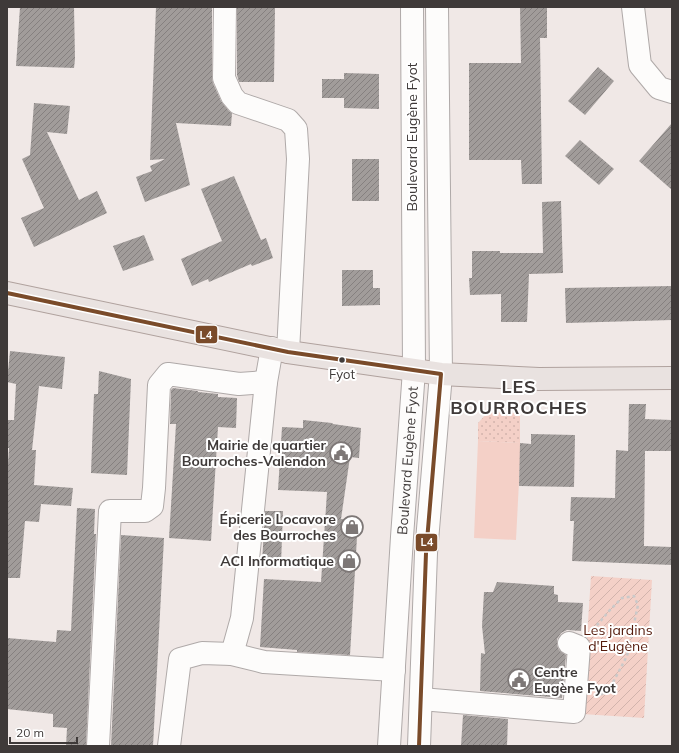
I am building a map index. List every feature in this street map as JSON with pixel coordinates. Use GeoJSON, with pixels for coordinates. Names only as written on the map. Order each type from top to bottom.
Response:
{"type":"FeatureCollection","features":[{"type":"Feature","properties":{"kind":"main road"},"geometry":{"type":"LineString","coordinates":[[7,293],[280,350],[441,374],[539,379],[672,378]]}},
{"type":"Feature","properties":{"kind":"street"},"geometry":{"type":"LineString","coordinates":[[225,7],[224,78],[232,96],[238,103],[288,120],[296,129],[298,159],[280,350],[266,382],[242,618],[232,654]]}},
{"type":"Feature","properties":{"kind":"street","name":"Boulevard Eugène Fyot"},"geometry":{"type":"LineString","coordinates":[[389,746],[414,370],[412,7]]}},
{"type":"Feature","properties":{"kind":"street","name":"Boulevard Eugène Fyot"},"geometry":{"type":"LineString","coordinates":[[419,746],[426,553],[441,374],[437,7]]}},
{"type":"Feature","properties":{"kind":"street"},"geometry":{"type":"LineString","coordinates":[[633,7],[640,65],[659,88],[672,92]]}},
{"type":"Feature","properties":{"kind":"street"},"geometry":{"type":"LineString","coordinates":[[98,746],[110,511],[145,512],[152,506],[159,385],[168,374],[239,384],[266,382]]}},
{"type":"Feature","properties":{"kind":"street"},"geometry":{"type":"LineString","coordinates":[[421,699],[574,712],[574,645]]}},
{"type":"Feature","properties":{"kind":"street"},"geometry":{"type":"LineString","coordinates":[[168,746],[180,659],[202,653],[232,654],[264,662],[394,670]]}},
{"type":"Feature","properties":{"kind":"path"},"geometry":{"type":"LineString","coordinates":[[574,645],[622,598],[634,596],[638,605],[627,656],[610,688],[574,712]]}},
{"type":"Feature","properties":{"kind":"green space"},"geometry":{"type":"Polygon","coordinates":[[[488,412],[520,413],[520,443],[478,441],[478,423],[488,412]]]}},
{"type":"Feature","properties":{"kind":"green space"},"geometry":{"type":"Polygon","coordinates":[[[478,441],[521,443],[516,540],[474,538],[478,441]]]}},
{"type":"Feature","properties":{"kind":"green space","name":"Les jardins d'Eugène"},"geometry":{"type":"Polygon","coordinates":[[[591,576],[652,580],[644,718],[582,714],[591,576]]]}},
{"type":"Feature","properties":{"kind":"building"},"geometry":{"type":"Polygon","coordinates":[[[20,7],[74,7],[74,68],[16,66],[20,7]]]}},
{"type":"Feature","properties":{"kind":"building"},"geometry":{"type":"Polygon","coordinates":[[[156,7],[212,7],[212,78],[221,101],[232,113],[231,126],[176,123],[190,185],[145,202],[136,177],[152,171],[150,166],[165,159],[150,160],[156,7]]]}},
{"type":"Feature","properties":{"kind":"building"},"geometry":{"type":"Polygon","coordinates":[[[237,7],[275,7],[274,82],[239,82],[237,75],[237,7]]]}},
{"type":"Feature","properties":{"kind":"building"},"geometry":{"type":"Polygon","coordinates":[[[520,7],[547,7],[547,38],[540,38],[542,184],[522,184],[521,160],[469,160],[469,63],[521,63],[520,7]]]}},
{"type":"Feature","properties":{"kind":"building"},"geometry":{"type":"Polygon","coordinates":[[[598,67],[614,81],[585,115],[568,101],[598,67]]]}},
{"type":"Feature","properties":{"kind":"building"},"geometry":{"type":"Polygon","coordinates":[[[344,73],[379,74],[379,109],[344,108],[344,98],[322,98],[322,79],[344,79],[344,73]]]}},
{"type":"Feature","properties":{"kind":"building"},"geometry":{"type":"Polygon","coordinates":[[[34,103],[70,106],[67,134],[47,132],[79,200],[97,191],[107,213],[34,247],[21,218],[44,208],[22,159],[30,155],[34,103]]]}},
{"type":"Feature","properties":{"kind":"building"},"geometry":{"type":"Polygon","coordinates":[[[672,123],[672,190],[639,161],[672,123]]]}},
{"type":"Feature","properties":{"kind":"building"},"geometry":{"type":"Polygon","coordinates":[[[580,140],[614,169],[599,185],[565,156],[580,140]]]}},
{"type":"Feature","properties":{"kind":"building"},"geometry":{"type":"Polygon","coordinates":[[[352,159],[379,159],[379,201],[352,201],[352,159]]]}},
{"type":"Feature","properties":{"kind":"building"},"geometry":{"type":"Polygon","coordinates":[[[234,176],[261,240],[266,238],[273,258],[252,266],[251,264],[209,282],[208,279],[192,286],[181,259],[222,241],[201,189],[234,176]]]}},
{"type":"Feature","properties":{"kind":"building"},"geometry":{"type":"Polygon","coordinates":[[[561,201],[563,273],[529,274],[527,322],[501,322],[501,294],[470,295],[469,278],[472,278],[472,251],[500,251],[500,253],[543,253],[542,202],[561,201]]]}},
{"type":"Feature","properties":{"kind":"building"},"geometry":{"type":"Polygon","coordinates":[[[144,235],[154,260],[123,271],[113,246],[144,235]]]}},
{"type":"Feature","properties":{"kind":"building"},"geometry":{"type":"Polygon","coordinates":[[[342,270],[373,270],[373,288],[380,288],[380,305],[342,306],[342,270]]]}},
{"type":"Feature","properties":{"kind":"building"},"geometry":{"type":"Polygon","coordinates":[[[672,286],[672,320],[566,323],[565,288],[672,286]]]}},
{"type":"Feature","properties":{"kind":"building"},"geometry":{"type":"Polygon","coordinates":[[[10,351],[65,357],[62,389],[39,386],[32,450],[36,450],[34,485],[73,488],[71,506],[41,504],[39,522],[25,521],[20,578],[7,578],[7,478],[9,448],[7,448],[7,420],[14,420],[16,384],[7,382],[10,351]]]}},
{"type":"Feature","properties":{"kind":"building"},"geometry":{"type":"Polygon","coordinates":[[[99,371],[131,379],[127,475],[91,473],[94,394],[98,394],[99,371]]]}},
{"type":"Feature","properties":{"kind":"building"},"geometry":{"type":"Polygon","coordinates":[[[173,388],[218,394],[218,397],[237,398],[236,428],[218,427],[211,541],[169,538],[176,424],[170,424],[171,390],[173,388]]]}},
{"type":"Feature","properties":{"kind":"building"},"geometry":{"type":"Polygon","coordinates":[[[629,404],[646,404],[645,419],[672,420],[672,451],[645,451],[644,546],[672,547],[672,565],[572,561],[574,521],[570,521],[571,497],[615,498],[616,450],[628,451],[629,404]]]}},
{"type":"Feature","properties":{"kind":"building"},"geometry":{"type":"Polygon","coordinates":[[[303,420],[361,428],[359,458],[350,457],[341,519],[358,520],[350,655],[297,652],[297,650],[260,647],[264,579],[321,582],[327,492],[278,490],[282,427],[303,428],[303,420]]]}},
{"type":"Feature","properties":{"kind":"building"},"geometry":{"type":"Polygon","coordinates":[[[531,434],[575,435],[574,487],[519,486],[520,443],[531,444],[531,434]]]}},
{"type":"Feature","properties":{"kind":"building"},"geometry":{"type":"Polygon","coordinates":[[[77,508],[95,509],[94,534],[96,534],[86,746],[66,746],[67,728],[53,727],[53,714],[7,709],[7,638],[56,642],[57,630],[71,631],[77,508]]]}},
{"type":"Feature","properties":{"kind":"building"},"geometry":{"type":"Polygon","coordinates":[[[265,511],[283,511],[281,564],[262,563],[265,511]]]}},
{"type":"Feature","properties":{"kind":"building"},"geometry":{"type":"Polygon","coordinates":[[[121,535],[164,538],[153,746],[111,746],[121,535]]]}},
{"type":"Feature","properties":{"kind":"building"},"geometry":{"type":"Polygon","coordinates":[[[497,582],[554,586],[554,594],[558,595],[558,602],[583,603],[581,631],[567,630],[561,633],[557,639],[559,650],[566,655],[562,698],[480,691],[481,653],[485,654],[482,626],[484,592],[493,592],[497,582]]]}},
{"type":"Feature","properties":{"kind":"building"},"geometry":{"type":"Polygon","coordinates":[[[463,715],[508,719],[507,746],[461,746],[463,715]]]}},
{"type":"Feature","properties":{"kind":"transit line","name":"L4"},"geometry":{"type":"LineString","coordinates":[[7,293],[288,352],[441,374],[426,553],[419,746]]}},
{"type":"Feature","properties":{"kind":"place","name":"Fyot"},"geometry":{"type":"Point","coordinates":[342,360]}},
{"type":"Feature","properties":{"kind":"place","name":"Mairie de quartier Bourroches-Valendon"},"geometry":{"type":"Point","coordinates":[341,453]}},
{"type":"Feature","properties":{"kind":"place","name":"Épicerie Locavore des Bourroches"},"geometry":{"type":"Point","coordinates":[352,527]}},
{"type":"Feature","properties":{"kind":"place","name":"ACI Informatique"},"geometry":{"type":"Point","coordinates":[349,561]}},
{"type":"Feature","properties":{"kind":"place","name":"Centre Eugène Fyot"},"geometry":{"type":"Point","coordinates":[519,680]}},
{"type":"Feature","properties":{"kind":"district","name":"LES BOURROCHES"},"geometry":{"type":"Point","coordinates":[519,397]}}]}
